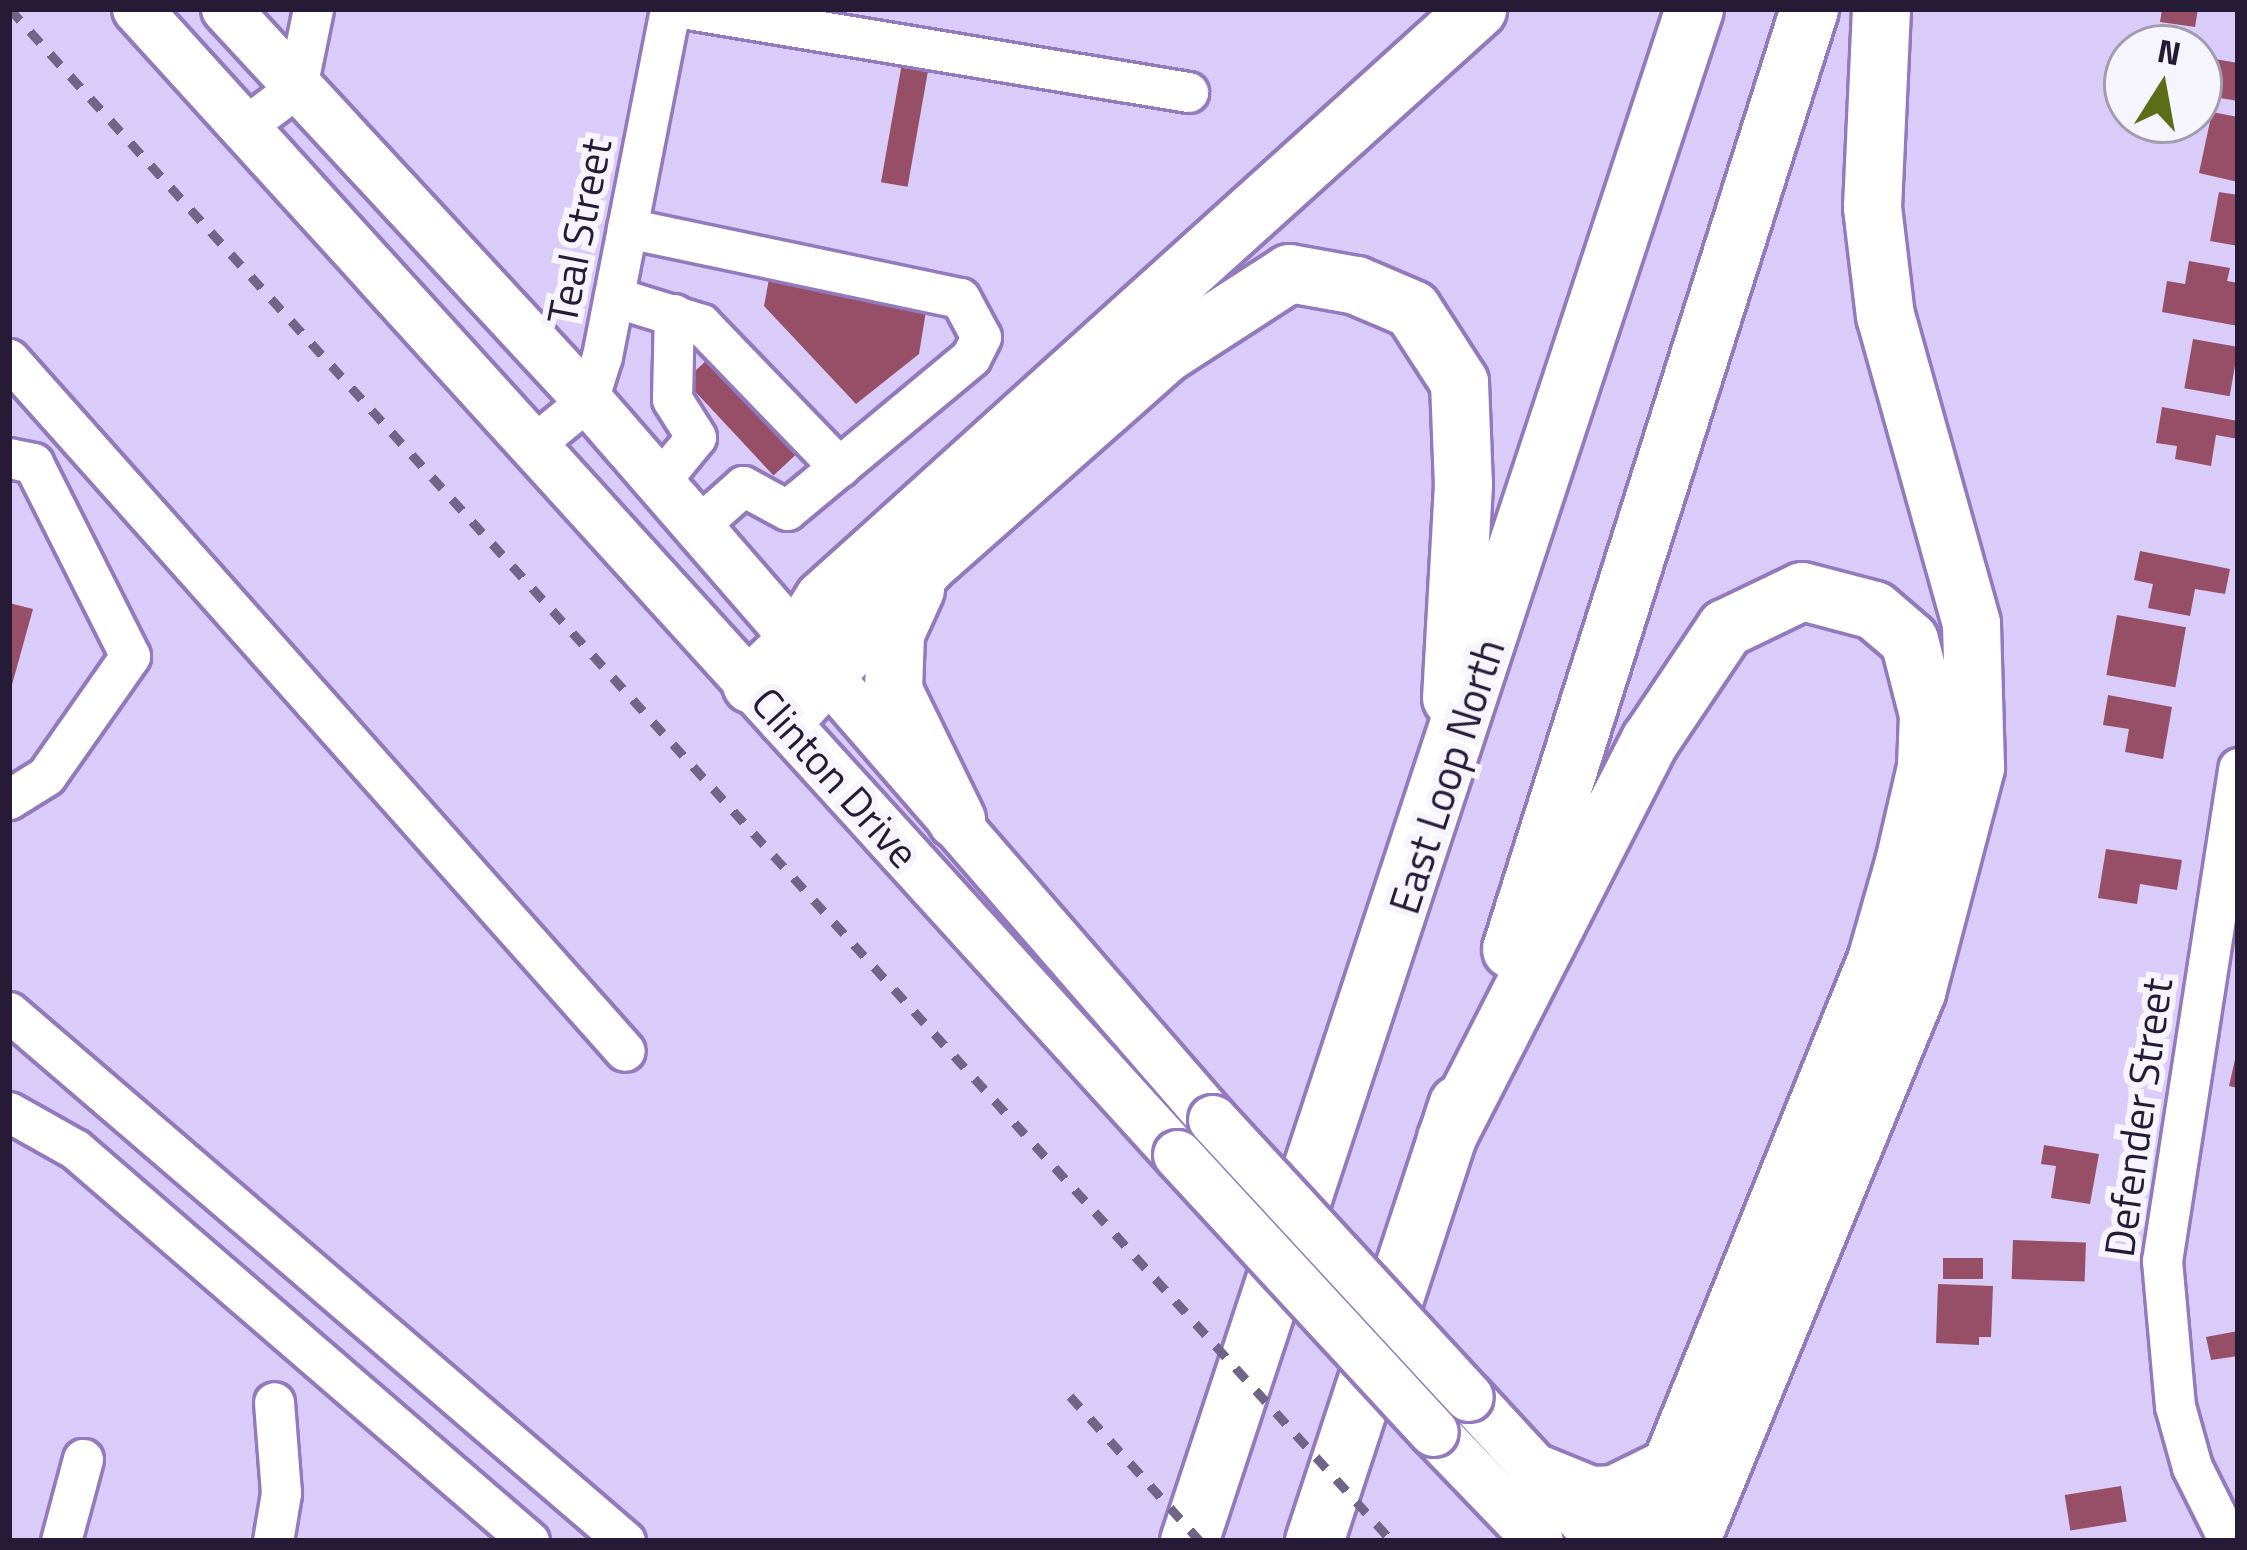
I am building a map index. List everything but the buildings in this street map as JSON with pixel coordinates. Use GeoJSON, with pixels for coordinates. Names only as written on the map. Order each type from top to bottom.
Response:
{"type":"FeatureCollection","features":[{"type":"Feature","properties":{"kind":"highway"},"geometry":{"type":"LineString","coordinates":[[789,680],[824,599],[1477,9]]}},
{"type":"Feature","properties":{"kind":"highway","name":"East Loop North"},"geometry":{"type":"LineString","coordinates":[[1189,1541],[1446,781],[1694,9]]}},
{"type":"Feature","properties":{"kind":"highway"},"geometry":{"type":"LineString","coordinates":[[1314,1541],[1809,9]]}},
{"type":"Feature","properties":{"kind":"highway"},"geometry":{"type":"LineString","coordinates":[[1690,1541],[1916,992],[1976,766],[1971,623],[1882,295],[1872,207],[1882,9]]}},
{"type":"Feature","properties":{"kind":"highway"},"geometry":{"type":"LineString","coordinates":[[789,680],[1207,319],[1289,273],[1356,285],[1412,309],[1460,382],[1463,484],[1446,781]]}},
{"type":"Feature","properties":{"kind":"highway"},"geometry":{"type":"LineString","coordinates":[[927,564],[896,633],[893,690],[956,819]]}},
{"type":"Feature","properties":{"kind":"highway"},"geometry":{"type":"LineString","coordinates":[[1446,1138],[1650,740],[1725,628],[1802,591],[1874,610],[1909,640],[1928,714],[1904,862],[1876,960],[1640,1541]]}},
{"type":"Feature","properties":{"kind":"highway"},"geometry":{"type":"LineString","coordinates":[[1539,1474],[1590,1496],[1614,1494],[1667,1468]]}},
{"type":"Feature","properties":{"kind":"main road","name":"Clinton Drive"},"geometry":{"type":"LineString","coordinates":[[137,9],[248,125],[532,445],[789,680],[956,819],[1213,1120],[1602,1541]]}},
{"type":"Feature","properties":{"kind":"main road","name":"Clinton Drive"},"geometry":{"type":"LineString","coordinates":[[226,9],[588,400],[697,526],[789,680],[1178,1155],[1539,1541]]}},
{"type":"Feature","properties":{"kind":"street"},"geometry":{"type":"LineString","coordinates":[[248,125],[297,87],[313,9]]}},
{"type":"Feature","properties":{"kind":"street","name":"Teal Street"},"geometry":{"type":"LineString","coordinates":[[588,400],[614,296],[670,9]]}},
{"type":"Feature","properties":{"kind":"street"},"geometry":{"type":"LineString","coordinates":[[688,9],[1188,92]]}},
{"type":"Feature","properties":{"kind":"street"},"geometry":{"type":"LineString","coordinates":[[627,228],[960,298],[981,337],[971,357],[787,510],[738,488],[695,437],[672,399],[674,314]]}},
{"type":"Feature","properties":{"kind":"street"},"geometry":{"type":"LineString","coordinates":[[614,296],[701,324],[839,467]]}},
{"type":"Feature","properties":{"kind":"street"},"geometry":{"type":"LineString","coordinates":[[9,359],[625,1051]]}},
{"type":"Feature","properties":{"kind":"street"},"geometry":{"type":"LineString","coordinates":[[532,445],[588,400]]}},
{"type":"Feature","properties":{"kind":"street"},"geometry":{"type":"LineString","coordinates":[[659,482],[695,437]]}},
{"type":"Feature","properties":{"kind":"street"},"geometry":{"type":"LineString","coordinates":[[9,458],[33,463],[130,656],[46,776],[9,800]]}},
{"type":"Feature","properties":{"kind":"street"},"geometry":{"type":"LineString","coordinates":[[697,526],[738,488]]}},
{"type":"Feature","properties":{"kind":"street","name":"Defender Street"},"geometry":{"type":"LineString","coordinates":[[2220,1536],[2174,1406],[2162,1261],[2221,977],[2238,768]]}},
{"type":"Feature","properties":{"kind":"street"},"geometry":{"type":"LineString","coordinates":[[9,1012],[626,1541]]}},
{"type":"Feature","properties":{"kind":"street"},"geometry":{"type":"LineString","coordinates":[[9,1112],[74,1149],[529,1541]]}},
{"type":"Feature","properties":{"kind":"street"},"geometry":{"type":"LineString","coordinates":[[273,1541],[281,1493],[274,1402]]}},
{"type":"Feature","properties":{"kind":"street"},"geometry":{"type":"LineString","coordinates":[[61,1541],[83,1459]]}},
{"type":"Feature","properties":{"kind":"railway"},"geometry":{"type":"LineString","coordinates":[[10,9],[1392,1541]]}},
{"type":"Feature","properties":{"kind":"railway"},"geometry":{"type":"LineString","coordinates":[[1070,1396],[1200,1541]]}}]}
